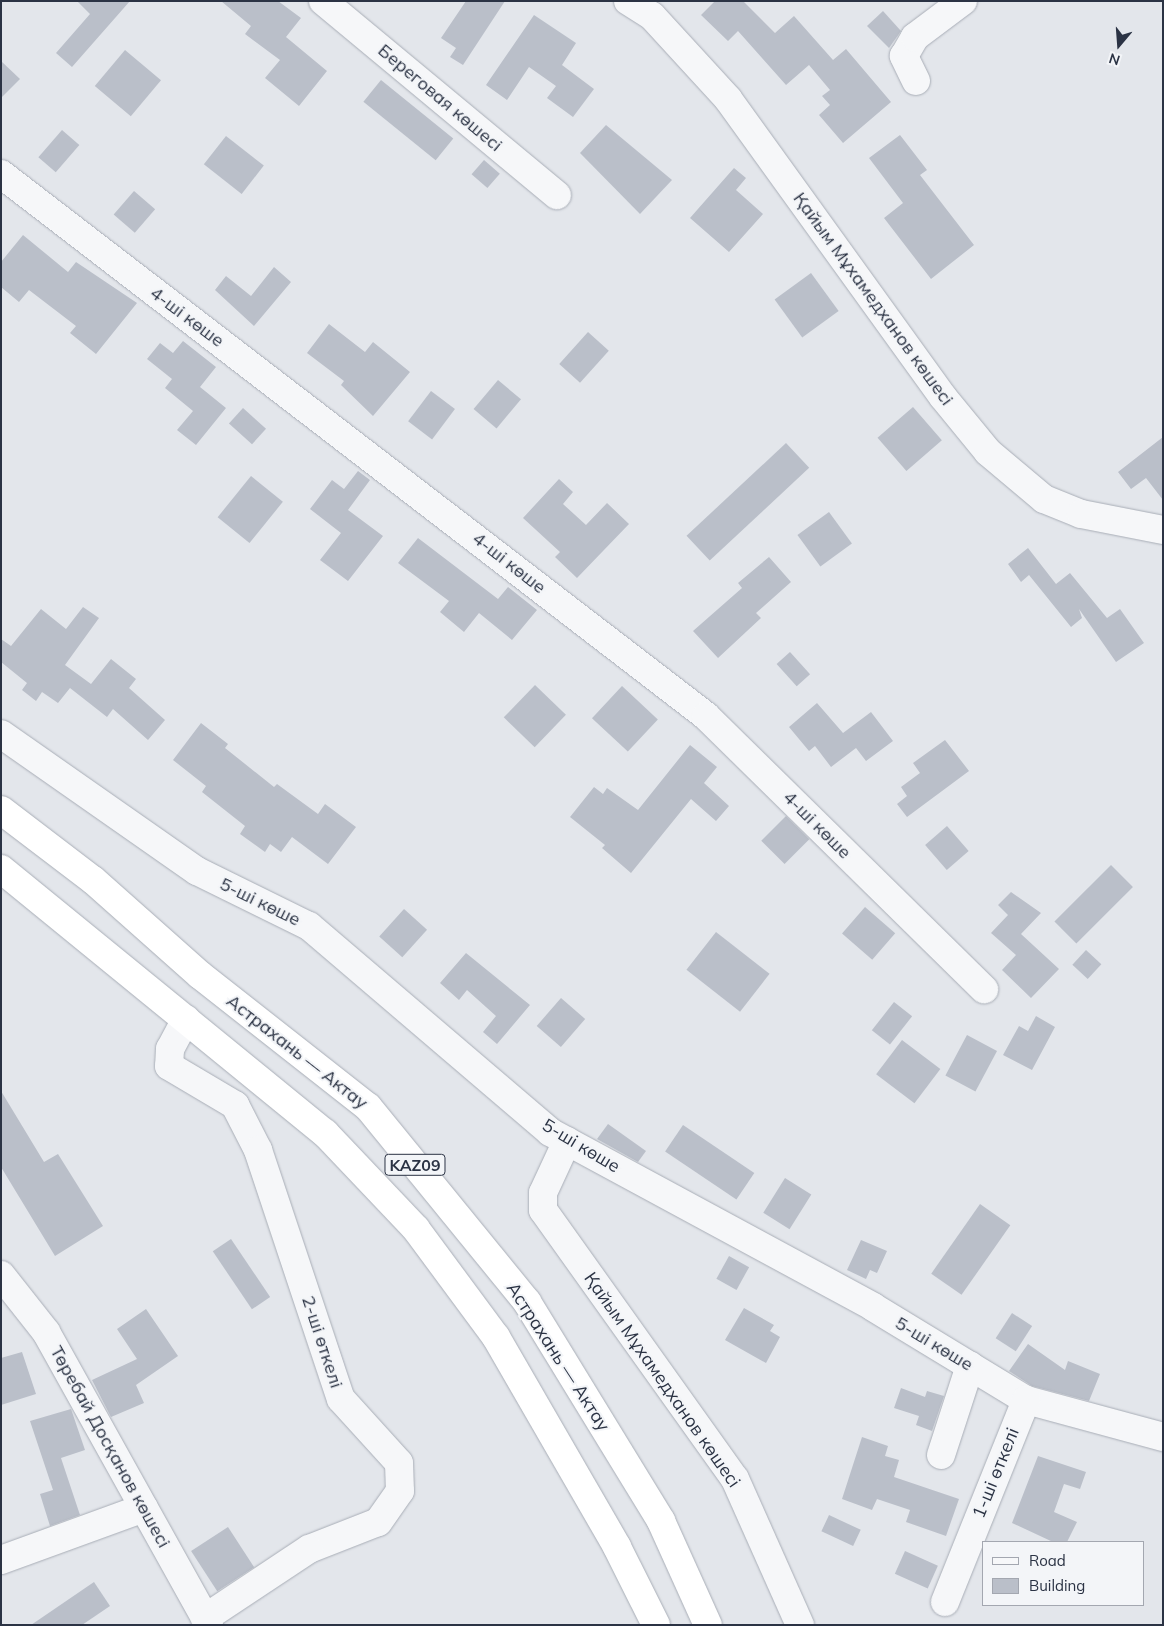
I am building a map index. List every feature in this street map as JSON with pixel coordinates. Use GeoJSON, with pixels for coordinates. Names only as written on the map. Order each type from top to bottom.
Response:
{"type":"FeatureCollection","features":[{"type":"Feature","properties":{"kind":"highway","name":"Астрахань — Актау"},"geometry":{"type":"LineString","coordinates":[[1,810],[93,880],[200,975],[368,1107],[527,1302],[661,1522],[708,1625]]}},
{"type":"Feature","properties":{"kind":"highway","name":"KAZ09"},"geometry":{"type":"LineString","coordinates":[[1,869],[325,1133],[416,1230],[496,1337],[618,1547],[656,1625]]}},
{"type":"Feature","properties":{"kind":"street","name":"Береговая көшесі"},"geometry":{"type":"LineString","coordinates":[[323,1],[557,195]]}},
{"type":"Feature","properties":{"kind":"street","name":"Қайым Мұхамедханов көшесi"},"geometry":{"type":"LineString","coordinates":[[628,1],[652,16],[728,99],[944,397],[988,452],[1044,500],[1081,514],[1163,530]]}},
{"type":"Feature","properties":{"kind":"street"},"geometry":{"type":"LineString","coordinates":[[916,81],[904,56],[915,37],[963,1]]}},
{"type":"Feature","properties":{"kind":"street","name":"4-шi көше"},"geometry":{"type":"LineString","coordinates":[[1,174],[706,716],[984,989]]}},
{"type":"Feature","properties":{"kind":"street","name":"5-шi көше"},"geometry":{"type":"LineString","coordinates":[[1,734],[198,871],[309,926],[550,1132],[873,1307],[1026,1400],[1163,1437]]}},
{"type":"Feature","properties":{"kind":"street","name":"2-ші өткелі"},"geometry":{"type":"LineString","coordinates":[[186,1019],[170,1049],[170,1066],[235,1105],[258,1150],[341,1399],[399,1463],[400,1491],[378,1522],[309,1550],[207,1621]]}},
{"type":"Feature","properties":{"kind":"street","name":"Қайым Мұхамедханов көшесi"},"geometry":{"type":"LineString","coordinates":[[567,1141],[543,1193],[543,1210],[735,1479],[800,1625]]}},
{"type":"Feature","properties":{"kind":"street","name":"Төребай Досқанов көшесі"},"geometry":{"type":"LineString","coordinates":[[1,1275],[10,1302],[46,1332],[207,1621]]}},
{"type":"Feature","properties":{"kind":"street"},"geometry":{"type":"LineString","coordinates":[[941,1455],[970,1366]]}},
{"type":"Feature","properties":{"kind":"street","name":"1-ші өткелі"},"geometry":{"type":"LineString","coordinates":[[945,1602],[1026,1400]]}},
{"type":"Feature","properties":{"kind":"street"},"geometry":{"type":"LineString","coordinates":[[1,1560],[144,1508]]}},
{"type":"Feature","properties":{"kind":"building"},"geometry":{"type":"Polygon","coordinates":[[[77,1],[130,1],[72,67],[56,53],[90,14],[77,1]]]}},
{"type":"Feature","properties":{"kind":"building"},"geometry":{"type":"Polygon","coordinates":[[[221,1],[278,1],[301,18],[286,37],[327,71],[299,106],[265,78],[280,60],[245,34],[251,26],[221,1]]]}},
{"type":"Feature","properties":{"kind":"building"},"geometry":{"type":"Polygon","coordinates":[[[466,1],[505,1],[463,65],[450,57],[456,48],[441,38],[466,1]]]}},
{"type":"Feature","properties":{"kind":"building"},"geometry":{"type":"Polygon","coordinates":[[[715,1],[743,1],[775,33],[794,16],[833,60],[846,49],[891,102],[843,143],[819,115],[830,105],[822,96],[830,90],[809,65],[786,85],[738,31],[728,41],[701,15],[715,1]]]}},
{"type":"Feature","properties":{"kind":"building"},"geometry":{"type":"Polygon","coordinates":[[[883,11],[901,31],[889,48],[867,26],[883,11]]]}},
{"type":"Feature","properties":{"kind":"building"},"geometry":{"type":"Polygon","coordinates":[[[534,15],[576,43],[562,65],[594,89],[573,117],[547,98],[556,86],[529,67],[507,100],[486,85],[534,15]]]}},
{"type":"Feature","properties":{"kind":"building"},"geometry":{"type":"Polygon","coordinates":[[[125,50],[161,80],[131,116],[95,86],[125,50]]]}},
{"type":"Feature","properties":{"kind":"building"},"geometry":{"type":"Polygon","coordinates":[[[1,61],[20,79],[1,98],[1,61]]]}},
{"type":"Feature","properties":{"kind":"building"},"geometry":{"type":"Polygon","coordinates":[[[381,80],[453,139],[436,160],[363,102],[381,80]]]}},
{"type":"Feature","properties":{"kind":"building"},"geometry":{"type":"Polygon","coordinates":[[[606,125],[672,180],[640,214],[580,153],[606,125]]]}},
{"type":"Feature","properties":{"kind":"building"},"geometry":{"type":"Polygon","coordinates":[[[62,130],[79,145],[56,172],[38,157],[62,130]]]}},
{"type":"Feature","properties":{"kind":"building"},"geometry":{"type":"Polygon","coordinates":[[[900,135],[927,170],[920,175],[974,245],[931,279],[884,218],[903,203],[869,158],[900,135]]]}},
{"type":"Feature","properties":{"kind":"building"},"geometry":{"type":"Polygon","coordinates":[[[226,136],[264,166],[242,194],[204,164],[226,136]]]}},
{"type":"Feature","properties":{"kind":"building"},"geometry":{"type":"Polygon","coordinates":[[[484,160],[500,174],[487,188],[472,174],[484,160]]]}},
{"type":"Feature","properties":{"kind":"building"},"geometry":{"type":"Polygon","coordinates":[[[734,168],[746,178],[736,190],[763,214],[729,252],[690,218],[734,168]]]}},
{"type":"Feature","properties":{"kind":"building"},"geometry":{"type":"Polygon","coordinates":[[[134,191],[155,209],[135,233],[114,214],[134,191]]]}},
{"type":"Feature","properties":{"kind":"building"},"geometry":{"type":"Polygon","coordinates":[[[23,235],[68,272],[76,262],[137,303],[96,354],[70,333],[76,326],[29,290],[19,302],[1,287],[1,262],[23,235]]]}},
{"type":"Feature","properties":{"kind":"building"},"geometry":{"type":"Polygon","coordinates":[[[274,267],[291,282],[254,326],[215,290],[226,276],[251,296],[274,267]]]}},
{"type":"Feature","properties":{"kind":"building"},"geometry":{"type":"Polygon","coordinates":[[[811,273],[839,311],[802,337],[775,299],[811,273]]]}},
{"type":"Feature","properties":{"kind":"building"},"geometry":{"type":"Polygon","coordinates":[[[329,324],[365,352],[373,342],[410,372],[373,416],[341,385],[344,381],[307,353],[329,324]]]}},
{"type":"Feature","properties":{"kind":"building"},"geometry":{"type":"Polygon","coordinates":[[[588,332],[609,351],[580,383],[559,364],[588,332]]]}},
{"type":"Feature","properties":{"kind":"building"},"geometry":{"type":"Polygon","coordinates":[[[183,341],[216,367],[200,387],[226,408],[196,445],[177,430],[193,411],[165,388],[172,379],[147,359],[160,343],[173,353],[183,341]]]}},
{"type":"Feature","properties":{"kind":"building"},"geometry":{"type":"Polygon","coordinates":[[[498,380],[521,399],[497,428],[474,409],[498,380]]]}},
{"type":"Feature","properties":{"kind":"building"},"geometry":{"type":"Polygon","coordinates":[[[431,391],[455,409],[432,439],[408,421],[431,391]]]}},
{"type":"Feature","properties":{"kind":"building"},"geometry":{"type":"Polygon","coordinates":[[[913,407],[942,440],[906,471],[878,438],[913,407]]]}},
{"type":"Feature","properties":{"kind":"building"},"geometry":{"type":"Polygon","coordinates":[[[243,408],[266,429],[252,444],[229,424],[243,408]]]}},
{"type":"Feature","properties":{"kind":"building"},"geometry":{"type":"Polygon","coordinates":[[[1163,437],[1163,500],[1146,478],[1131,489],[1118,472],[1163,437]]]}},
{"type":"Feature","properties":{"kind":"building"},"geometry":{"type":"Polygon","coordinates":[[[786,443],[809,468],[710,561],[687,536],[786,443]]]}},
{"type":"Feature","properties":{"kind":"building"},"geometry":{"type":"Polygon","coordinates":[[[358,471],[370,480],[348,510],[383,536],[348,581],[320,560],[341,533],[310,509],[332,480],[344,489],[358,471]]]}},
{"type":"Feature","properties":{"kind":"building"},"geometry":{"type":"Polygon","coordinates":[[[251,476],[283,502],[250,543],[218,517],[251,476]]]}},
{"type":"Feature","properties":{"kind":"building"},"geometry":{"type":"Polygon","coordinates":[[[559,479],[573,492],[563,504],[586,525],[607,503],[629,524],[577,578],[555,557],[560,552],[523,518],[559,479]]]}},
{"type":"Feature","properties":{"kind":"building"},"geometry":{"type":"Polygon","coordinates":[[[829,512],[852,544],[820,566],[797,535],[829,512]]]}},
{"type":"Feature","properties":{"kind":"building"},"geometry":{"type":"Polygon","coordinates":[[[418,538],[498,599],[508,587],[537,610],[512,640],[479,613],[464,632],[440,612],[449,601],[398,563],[418,538]]]}},
{"type":"Feature","properties":{"kind":"building"},"geometry":{"type":"Polygon","coordinates":[[[1028,548],[1056,584],[1070,573],[1107,618],[1120,609],[1144,643],[1116,662],[1079,609],[1082,618],[1071,627],[1029,575],[1021,582],[1008,564],[1028,548]]]}},
{"type":"Feature","properties":{"kind":"building"},"geometry":{"type":"Polygon","coordinates":[[[769,557],[791,582],[756,613],[761,618],[718,658],[693,631],[742,588],[738,583],[769,557]]]}},
{"type":"Feature","properties":{"kind":"building"},"geometry":{"type":"Polygon","coordinates":[[[83,607],[99,618],[65,665],[91,684],[111,659],[136,679],[129,688],[165,720],[148,740],[113,709],[107,717],[70,688],[58,703],[42,692],[36,701],[22,690],[27,683],[1,662],[1,639],[11,646],[41,609],[66,629],[83,607]]]}},
{"type":"Feature","properties":{"kind":"building"},"geometry":{"type":"Polygon","coordinates":[[[790,652],[810,674],[797,686],[777,664],[790,652]]]}},
{"type":"Feature","properties":{"kind":"building"},"geometry":{"type":"Polygon","coordinates":[[[535,685],[566,715],[535,747],[504,717],[535,685]]]}},
{"type":"Feature","properties":{"kind":"building"},"geometry":{"type":"Polygon","coordinates":[[[622,686],[658,719],[628,752],[592,718],[622,686]]]}},
{"type":"Feature","properties":{"kind":"building"},"geometry":{"type":"Polygon","coordinates":[[[817,703],[843,733],[871,712],[893,741],[866,761],[856,748],[831,767],[815,746],[809,751],[789,727],[817,703]]]}},
{"type":"Feature","properties":{"kind":"building"},"geometry":{"type":"Polygon","coordinates":[[[201,723],[228,744],[225,748],[274,787],[277,784],[318,814],[325,804],[356,827],[328,864],[292,837],[281,852],[270,844],[265,852],[240,834],[245,826],[202,792],[206,786],[173,760],[201,723]]]}},
{"type":"Feature","properties":{"kind":"building"},"geometry":{"type":"Polygon","coordinates":[[[945,740],[969,771],[907,817],[897,804],[907,796],[901,787],[920,773],[913,763],[945,740]]]}},
{"type":"Feature","properties":{"kind":"building"},"geometry":{"type":"Polygon","coordinates":[[[690,745],[717,767],[704,783],[729,806],[716,821],[691,799],[631,873],[602,848],[605,845],[570,817],[594,787],[603,794],[607,788],[638,810],[690,745]]]}},
{"type":"Feature","properties":{"kind":"building"},"geometry":{"type":"Polygon","coordinates":[[[786,816],[809,839],[785,864],[761,841],[786,816]]]}},
{"type":"Feature","properties":{"kind":"building"},"geometry":{"type":"Polygon","coordinates":[[[947,826],[969,851],[947,870],[925,845],[947,826]]]}},
{"type":"Feature","properties":{"kind":"building"},"geometry":{"type":"Polygon","coordinates":[[[1111,865],[1133,887],[1076,943],[1054,922],[1111,865]]]}},
{"type":"Feature","properties":{"kind":"building"},"geometry":{"type":"Polygon","coordinates":[[[1011,892],[1041,913],[1021,934],[1059,969],[1031,998],[1002,970],[1016,955],[991,933],[1008,915],[998,905],[1011,892]]]}},
{"type":"Feature","properties":{"kind":"building"},"geometry":{"type":"Polygon","coordinates":[[[865,907],[895,933],[872,960],[842,933],[865,907]]]}},
{"type":"Feature","properties":{"kind":"building"},"geometry":{"type":"Polygon","coordinates":[[[404,909],[427,930],[402,957],[379,936],[404,909]]]}},
{"type":"Feature","properties":{"kind":"building"},"geometry":{"type":"Polygon","coordinates":[[[716,932],[770,974],[740,1012],[686,970],[716,932]]]}},
{"type":"Feature","properties":{"kind":"building"},"geometry":{"type":"Polygon","coordinates":[[[1086,950],[1101,964],[1088,979],[1072,965],[1086,950]]]}},
{"type":"Feature","properties":{"kind":"building"},"geometry":{"type":"Polygon","coordinates":[[[466,953],[530,1005],[497,1044],[483,1032],[496,1016],[467,990],[459,1000],[440,983],[466,953]]]}},
{"type":"Feature","properties":{"kind":"building"},"geometry":{"type":"Polygon","coordinates":[[[561,998],[585,1019],[561,1047],[537,1026],[561,998]]]}},
{"type":"Feature","properties":{"kind":"building"},"geometry":{"type":"Polygon","coordinates":[[[894,1002],[912,1016],[890,1045],[872,1030],[894,1002]]]}},
{"type":"Feature","properties":{"kind":"building"},"geometry":{"type":"Polygon","coordinates":[[[1036,1016],[1055,1027],[1032,1070],[1003,1055],[1019,1026],[1028,1031],[1036,1016]]]}},
{"type":"Feature","properties":{"kind":"building"},"geometry":{"type":"Polygon","coordinates":[[[967,1035],[997,1051],[975,1092],[945,1076],[967,1035]]]}},
{"type":"Feature","properties":{"kind":"building"},"geometry":{"type":"Polygon","coordinates":[[[902,1040],[940,1069],[914,1103],[876,1074],[902,1040]]]}},
{"type":"Feature","properties":{"kind":"building"},"geometry":{"type":"Polygon","coordinates":[[[1,1091],[44,1162],[58,1154],[103,1226],[55,1256],[1,1167],[1,1091]]]}},
{"type":"Feature","properties":{"kind":"building"},"geometry":{"type":"Polygon","coordinates":[[[608,1124],[646,1151],[638,1162],[597,1139],[608,1124]]]}},
{"type":"Feature","properties":{"kind":"building"},"geometry":{"type":"Polygon","coordinates":[[[683,1125],[754,1173],[736,1200],[665,1152],[683,1125]]]}},
{"type":"Feature","properties":{"kind":"building"},"geometry":{"type":"Polygon","coordinates":[[[785,1178],[811,1194],[790,1229],[763,1213],[785,1178]]]}},
{"type":"Feature","properties":{"kind":"building"},"geometry":{"type":"Polygon","coordinates":[[[980,1204],[1010,1225],[962,1295],[931,1274],[980,1204]]]}},
{"type":"Feature","properties":{"kind":"building"},"geometry":{"type":"Polygon","coordinates":[[[231,1239],[270,1297],[252,1309],[213,1251],[231,1239]]]}},
{"type":"Feature","properties":{"kind":"building"},"geometry":{"type":"Polygon","coordinates":[[[861,1240],[887,1251],[877,1273],[870,1270],[866,1279],[847,1270],[861,1240]]]}},
{"type":"Feature","properties":{"kind":"building"},"geometry":{"type":"Polygon","coordinates":[[[729,1256],[749,1267],[737,1290],[716,1279],[729,1256]]]}},
{"type":"Feature","properties":{"kind":"building"},"geometry":{"type":"Polygon","coordinates":[[[744,1308],[774,1325],[770,1331],[780,1337],[766,1363],[725,1340],[744,1308]]]}},
{"type":"Feature","properties":{"kind":"building"},"geometry":{"type":"Polygon","coordinates":[[[146,1309],[178,1356],[136,1385],[144,1403],[111,1417],[92,1380],[137,1359],[117,1329],[146,1309]]]}},
{"type":"Feature","properties":{"kind":"building"},"geometry":{"type":"Polygon","coordinates":[[[1012,1313],[1032,1326],[1016,1351],[996,1338],[1012,1313]]]}},
{"type":"Feature","properties":{"kind":"building"},"geometry":{"type":"Polygon","coordinates":[[[1028,1344],[1065,1370],[1068,1361],[1100,1374],[1089,1401],[1032,1386],[1009,1371],[1028,1344]]]}},
{"type":"Feature","properties":{"kind":"building"},"geometry":{"type":"Polygon","coordinates":[[[22,1352],[36,1394],[1,1405],[1,1358],[22,1352]]]}},
{"type":"Feature","properties":{"kind":"building"},"geometry":{"type":"Polygon","coordinates":[[[901,1388],[925,1397],[927,1391],[944,1396],[932,1431],[916,1425],[919,1416],[894,1408],[901,1388]]]}},
{"type":"Feature","properties":{"kind":"building"},"geometry":{"type":"Polygon","coordinates":[[[71,1409],[85,1450],[61,1458],[80,1515],[50,1526],[40,1494],[53,1490],[30,1421],[71,1409]]]}},
{"type":"Feature","properties":{"kind":"building"},"geometry":{"type":"Polygon","coordinates":[[[862,1437],[888,1446],[885,1456],[899,1460],[894,1477],[959,1499],[946,1536],[906,1522],[910,1510],[877,1499],[872,1510],[842,1499],[862,1437]]]}},
{"type":"Feature","properties":{"kind":"building"},"geometry":{"type":"Polygon","coordinates":[[[1038,1456],[1086,1472],[1080,1489],[1064,1484],[1054,1512],[1077,1522],[1068,1541],[1051,1541],[1012,1523],[1038,1456]]]}},
{"type":"Feature","properties":{"kind":"building"},"geometry":{"type":"Polygon","coordinates":[[[829,1515],[861,1530],[853,1546],[821,1531],[829,1515]]]}},
{"type":"Feature","properties":{"kind":"building"},"geometry":{"type":"Polygon","coordinates":[[[228,1527],[254,1567],[217,1591],[191,1551],[228,1527]]]}},
{"type":"Feature","properties":{"kind":"building"},"geometry":{"type":"Polygon","coordinates":[[[905,1551],[938,1566],[928,1588],[895,1574],[905,1551]]]}},
{"type":"Feature","properties":{"kind":"building"},"geometry":{"type":"Polygon","coordinates":[[[94,1582],[110,1606],[82,1625],[31,1625],[94,1582]]]}}]}
